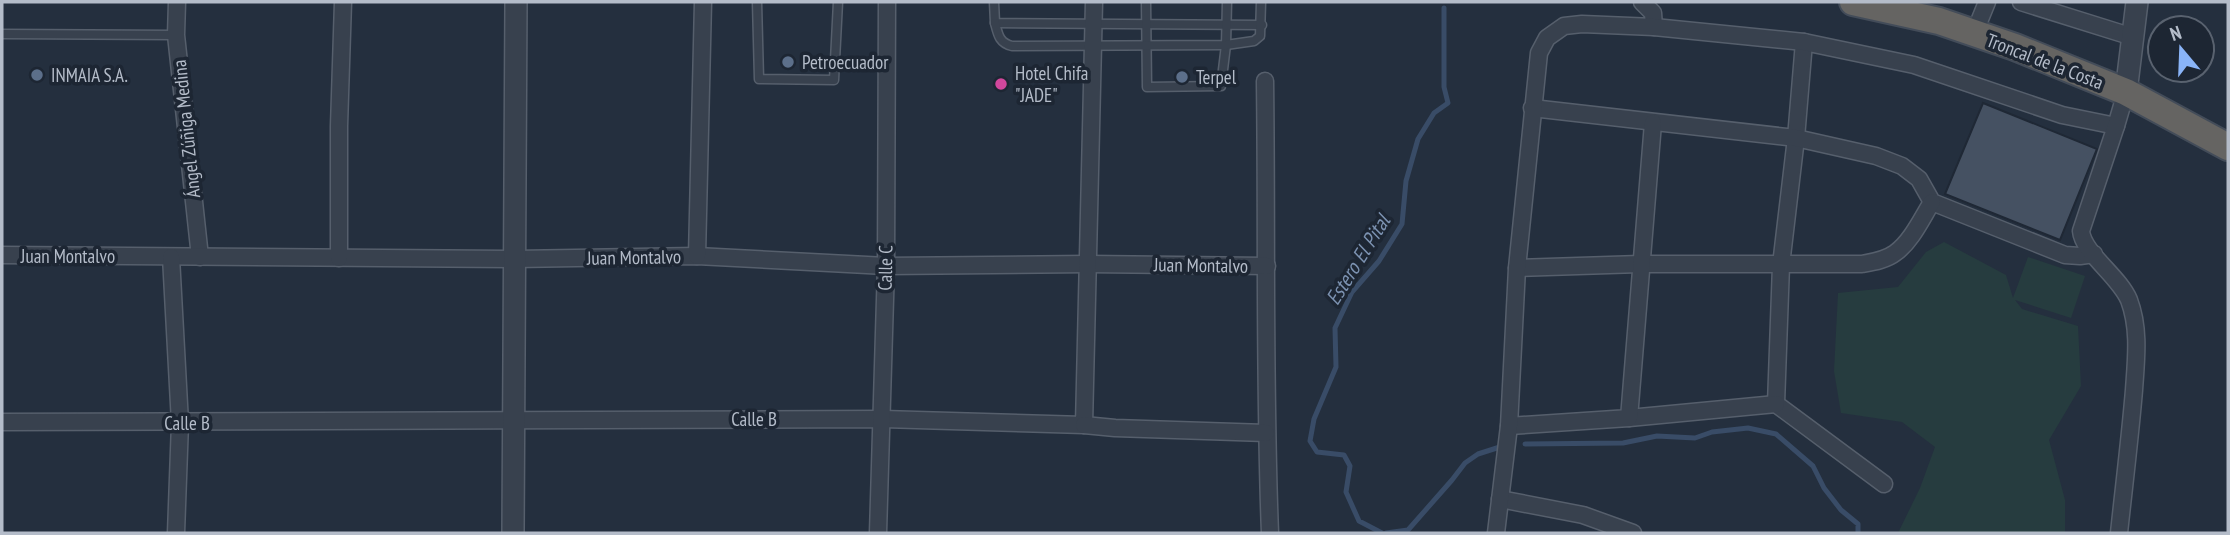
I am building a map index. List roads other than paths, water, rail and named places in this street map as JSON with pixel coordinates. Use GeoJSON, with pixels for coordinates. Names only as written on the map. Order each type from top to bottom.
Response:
{"type":"FeatureCollection","features":[{"type":"Feature","properties":{"kind":"highway","name":"Troncal de la Costa"},"geometry":{"type":"LineString","coordinates":[[1853,2],[1939,21],[2015,47],[2126,92],[2228,147]]}},
{"type":"Feature","properties":{"kind":"street","name":"Ángel Zúñiga Medina"},"geometry":{"type":"LineString","coordinates":[[177,2],[176,35],[200,257]]}},
{"type":"Feature","properties":{"kind":"street"},"geometry":{"type":"LineString","coordinates":[[339,258],[339,126],[344,2]]}},
{"type":"Feature","properties":{"kind":"street"},"geometry":{"type":"LineString","coordinates":[[513,533],[516,2]]}},
{"type":"Feature","properties":{"kind":"street"},"geometry":{"type":"LineString","coordinates":[[698,256],[703,2]]}},
{"type":"Feature","properties":{"kind":"street","name":"Calle C"},"geometry":{"type":"LineString","coordinates":[[878,533],[886,266],[887,2]]}},
{"type":"Feature","properties":{"kind":"street"},"geometry":{"type":"LineString","coordinates":[[1084,425],[1094,2]]}},
{"type":"Feature","properties":{"kind":"street"},"geometry":{"type":"LineString","coordinates":[[1642,2],[1653,13],[1654,27]]}},
{"type":"Feature","properties":{"kind":"street"},"geometry":{"type":"LineString","coordinates":[[1974,34],[1987,2]]}},
{"type":"Feature","properties":{"kind":"street"},"geometry":{"type":"LineString","coordinates":[[2021,2],[2133,37]]}},
{"type":"Feature","properties":{"kind":"street"},"geometry":{"type":"LineString","coordinates":[[2119,533],[2137,339],[2128,299],[2118,282],[2082,238],[2081,231],[2126,92],[2137,2]]}},
{"type":"Feature","properties":{"kind":"street"},"geometry":{"type":"LineString","coordinates":[[1496,533],[1509,426],[1517,268],[1539,53],[1547,38],[1564,26],[1582,24],[1654,27],[1804,42],[1914,65],[2062,116],[2116,126]]}},
{"type":"Feature","properties":{"kind":"street"},"geometry":{"type":"LineString","coordinates":[[1776,404],[1781,265],[1804,42]]}},
{"type":"Feature","properties":{"kind":"street"},"geometry":{"type":"LineString","coordinates":[[1265,81],[1266,433],[1270,533]]}},
{"type":"Feature","properties":{"kind":"street"},"geometry":{"type":"LineString","coordinates":[[1532,108],[1796,138],[1877,156],[1902,166],[1919,179],[1932,202],[2065,255],[2094,254]]}},
{"type":"Feature","properties":{"kind":"street"},"geometry":{"type":"LineString","coordinates":[[1629,418],[1653,123]]}},
{"type":"Feature","properties":{"kind":"street"},"geometry":{"type":"LineString","coordinates":[[1517,268],[1640,264],[1862,264],[1895,253],[1932,202]]}},
{"type":"Feature","properties":{"kind":"street","name":"Juan Montalvo"},"geometry":{"type":"LineString","coordinates":[[2,255],[514,259],[698,256],[886,266],[1267,266]]}},
{"type":"Feature","properties":{"kind":"street"},"geometry":{"type":"LineString","coordinates":[[171,257],[180,423],[176,533]]}},
{"type":"Feature","properties":{"kind":"street"},"geometry":{"type":"LineString","coordinates":[[1509,426],[1776,404],[1884,484]]}},
{"type":"Feature","properties":{"kind":"street","name":"Calle B"},"geometry":{"type":"LineString","coordinates":[[2,422],[883,419],[1266,433]]}},
{"type":"Feature","properties":{"kind":"street"},"geometry":{"type":"LineString","coordinates":[[1500,499],[1583,515],[1623,531]]}},
{"type":"Feature","properties":{"kind":"lane"},"geometry":{"type":"LineString","coordinates":[[757,2],[759,79],[834,79],[838,2]]}},
{"type":"Feature","properties":{"kind":"lane"},"geometry":{"type":"LineString","coordinates":[[994,2],[999,37],[1007,45],[1093,46],[1226,45],[1254,41],[1260,36],[1262,25],[1261,2]]}},
{"type":"Feature","properties":{"kind":"lane"},"geometry":{"type":"LineString","coordinates":[[1146,2],[1147,87],[1221,86],[1227,2]]}},
{"type":"Feature","properties":{"kind":"lane"},"geometry":{"type":"LineString","coordinates":[[995,23],[1262,25]]}},
{"type":"Feature","properties":{"kind":"lane"},"geometry":{"type":"LineString","coordinates":[[2,34],[176,35]]}},
{"type":"Feature","properties":{"kind":"waterway","name":"Estero El Pital"},"geometry":{"type":"LineString","coordinates":[[1382,533],[1359,521],[1346,492],[1350,466],[1344,455],[1317,452],[1310,441],[1314,419],[1336,367],[1335,328],[1352,292],[1379,261],[1402,224],[1406,181],[1418,139],[1434,113],[1448,103],[1444,87],[1444,8]]}},
{"type":"Feature","properties":{"kind":"waterway","name":"Estero El Pital"},"geometry":{"type":"LineString","coordinates":[[1525,444],[1623,443],[1657,436],[1695,438],[1712,432],[1748,428],[1776,434],[1813,466],[1824,488],[1841,510],[1858,524],[1858,533]]}},
{"type":"Feature","properties":{"kind":"waterway","name":"Estero El Pital"},"geometry":{"type":"LineString","coordinates":[[1386,533],[1408,530],[1465,463],[1478,454],[1503,446]]}},
{"type":"Feature","properties":{"kind":"place","name":"Petroecuador"},"geometry":{"type":"Point","coordinates":[788,62]}},
{"type":"Feature","properties":{"kind":"place","name":"INMAIA S.A."},"geometry":{"type":"Point","coordinates":[37,75]}},
{"type":"Feature","properties":{"kind":"place","name":"Terpel"},"geometry":{"type":"Point","coordinates":[1182,77]}},
{"type":"Feature","properties":{"kind":"place","name":"Hotel Chifa \"JADE\""},"geometry":{"type":"Point","coordinates":[1001,84]}}]}
